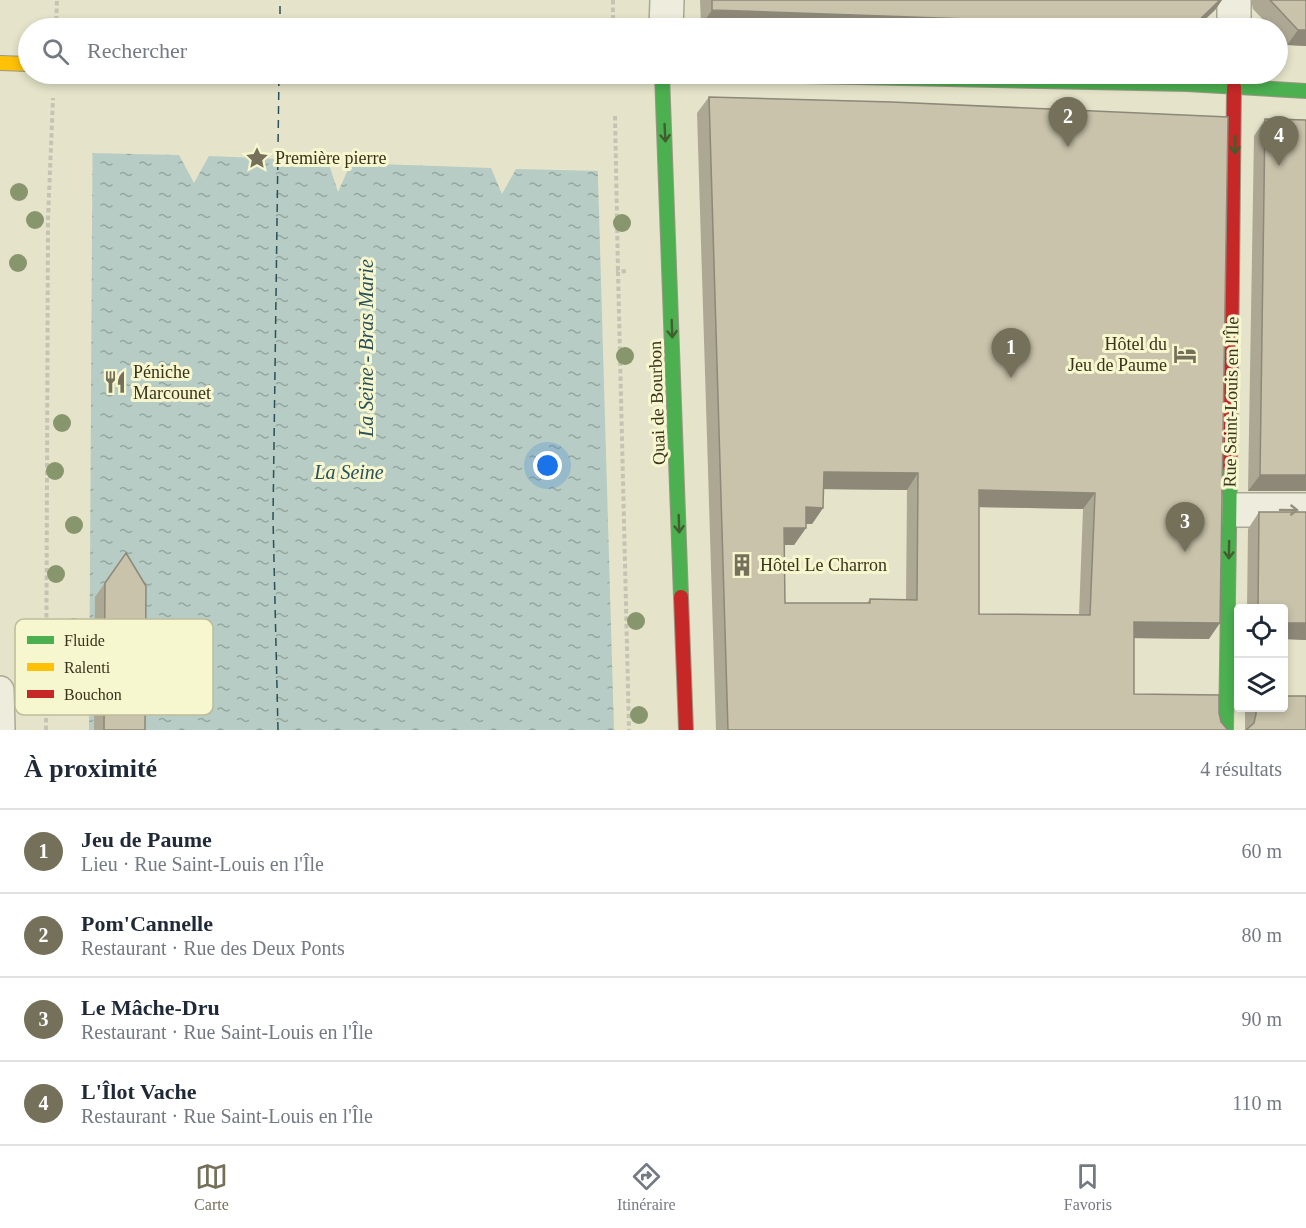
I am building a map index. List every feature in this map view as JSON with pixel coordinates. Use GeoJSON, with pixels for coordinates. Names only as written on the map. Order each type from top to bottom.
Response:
{"type":"FeatureCollection","features":[{"type":"Feature","properties":{"kind":"street"},"geometry":{"type":"LineString","coordinates":[[666,18],[667,0]]}},
{"type":"Feature","properties":{"kind":"street"},"geometry":{"type":"LineString","coordinates":[[1234,0],[1234,18]]}},
{"type":"Feature","properties":{"kind":"street"},"geometry":{"type":"LineString","coordinates":[[0,63],[18,64]]}},
{"type":"Feature","properties":{"kind":"street","name":"Quai de Bourbon"},"geometry":{"type":"LineString","coordinates":[[662,84],[686,730]]}},
{"type":"Feature","properties":{"kind":"street","name":"Rue Saint-Louis en l'Île"},"geometry":{"type":"LineString","coordinates":[[1226,730],[1234,84]]}},
{"type":"Feature","properties":{"kind":"street"},"geometry":{"type":"LineString","coordinates":[[1260,84],[1306,91]]}},
{"type":"Feature","properties":{"kind":"street"},"geometry":{"type":"LineString","coordinates":[[1229,510],[1306,510]]}},
{"type":"Feature","properties":{"kind":"lane"},"geometry":{"type":"LineString","coordinates":[[0,690],[1,730]]}},
{"type":"Feature","properties":{"kind":"path"},"geometry":{"type":"LineString","coordinates":[[56,18],[57,0]]}},
{"type":"Feature","properties":{"kind":"path"},"geometry":{"type":"LineString","coordinates":[[613,0],[613,18]]}},
{"type":"Feature","properties":{"kind":"path"},"geometry":{"type":"LineString","coordinates":[[611,84],[629,730]]}},
{"type":"Feature","properties":{"kind":"path"},"geometry":{"type":"LineString","coordinates":[[46,619],[48,231],[53,96]]}},
{"type":"Feature","properties":{"kind":"path"},"geometry":{"type":"LineString","coordinates":[[618,272],[628,272]]}},
{"type":"Feature","properties":{"kind":"path"},"geometry":{"type":"LineString","coordinates":[[46,715],[46,730]]}},
{"type":"Feature","properties":{"kind":"water","name":"La Seine"},"geometry":{"type":"Polygon","coordinates":[[[93,84],[595,84],[614,730],[89,730],[89,715],[213,715],[213,619],[90,619],[93,84]]]}},
{"type":"Feature","properties":{"kind":"pier"},"geometry":{"type":"Polygon","coordinates":[[[90,0],[596,0],[597,18],[90,18],[90,0]]]}},
{"type":"Feature","properties":{"kind":"pier"},"geometry":{"type":"Polygon","coordinates":[[[90,84],[598,84],[601,171],[516,169],[502,194],[491,168],[351,163],[338,192],[328,161],[209,156],[194,183],[179,155],[89,153],[90,84]]]}},
{"type":"Feature","properties":{"kind":"building"},"geometry":{"type":"Polygon","coordinates":[[[712,0],[1220,0],[1201,18],[938,18],[712,10],[712,0]]]}},
{"type":"Feature","properties":{"kind":"building"},"geometry":{"type":"Polygon","coordinates":[[[1270,0],[1306,0],[1306,30],[1298,30],[1270,0]]]}},
{"type":"Feature","properties":{"kind":"building"},"geometry":{"type":"Polygon","coordinates":[[[709,97],[892,102],[1228,117],[1220,623],[1134,622],[1134,694],[1219,695],[1221,722],[1229,730],[728,730],[709,97]],[[824,472],[823,508],[806,507],[806,528],[784,528],[785,603],[870,603],[870,599],[917,600],[918,473],[824,472]],[[979,490],[979,614],[1090,615],[1095,493],[979,490]]]}},
{"type":"Feature","properties":{"kind":"building"},"geometry":{"type":"Polygon","coordinates":[[[1265,119],[1306,120],[1306,475],[1260,475],[1265,119]]]}},
{"type":"Feature","properties":{"kind":"building"},"geometry":{"type":"Polygon","coordinates":[[[1259,512],[1306,512],[1306,623],[1288,623],[1288,604],[1258,604],[1259,512]]]}},
{"type":"Feature","properties":{"kind":"building"},"geometry":{"type":"Polygon","coordinates":[[[126,553],[146,586],[146,619],[105,619],[105,583],[126,553]]]}},
{"type":"Feature","properties":{"kind":"building"},"geometry":{"type":"Polygon","coordinates":[[[1288,696],[1306,696],[1306,730],[1246,730],[1254,723],[1256,712],[1288,712],[1288,696]]]}},
{"type":"Feature","properties":{"kind":"building"},"geometry":{"type":"Polygon","coordinates":[[[104,715],[145,715],[145,730],[104,730],[104,715]]]}},
{"type":"Feature","properties":{"kind":"ferry route"},"geometry":{"type":"LineString","coordinates":[[280,0],[280,18]]}},
{"type":"Feature","properties":{"kind":"ferry route"},"geometry":{"type":"LineString","coordinates":[[278,730],[273,518],[279,84]]}},
{"type":"Feature","properties":{"kind":"traffic: fast"},"geometry":{"type":"LineString","coordinates":[[662,84],[681,597]]}},
{"type":"Feature","properties":{"kind":"traffic: fast"},"geometry":{"type":"LineString","coordinates":[[1187,84],[1306,91]]}},
{"type":"Feature","properties":{"kind":"traffic: fast"},"geometry":{"type":"LineString","coordinates":[[1226,730],[1230,466]]}},
{"type":"Feature","properties":{"kind":"traffic: slow"},"geometry":{"type":"LineString","coordinates":[[0,63],[18,64]]}},
{"type":"Feature","properties":{"kind":"traffic: jam"},"geometry":{"type":"LineString","coordinates":[[1230,466],[1234,87]]}},
{"type":"Feature","properties":{"kind":"traffic: jam"},"geometry":{"type":"LineString","coordinates":[[681,597],[686,730]]}},
{"type":"Feature","properties":{"kind":"place","name":"Pom'Cannelle"},"geometry":{"type":"Point","coordinates":[1068,147]}},
{"type":"Feature","properties":{"kind":"place","name":"Première pierre"},"geometry":{"type":"Point","coordinates":[257,158]}},
{"type":"Feature","properties":{"kind":"place","name":"L'Îlot Vache"},"geometry":{"type":"Point","coordinates":[1279,166]}},
{"type":"Feature","properties":{"kind":"place","name":"Hôtel du Jeu de Paume"},"geometry":{"type":"Point","coordinates":[1185,354]}},
{"type":"Feature","properties":{"kind":"place","name":"Jeu de Paume"},"geometry":{"type":"Point","coordinates":[1011,378]}},
{"type":"Feature","properties":{"kind":"place","name":"Péniche Marcounet"},"geometry":{"type":"Point","coordinates":[115,382]}},
{"type":"Feature","properties":{"kind":"place","name":"Le Mâche-Dru"},"geometry":{"type":"Point","coordinates":[1185,552]}},
{"type":"Feature","properties":{"kind":"place","name":"Hôtel Le Charron"},"geometry":{"type":"Point","coordinates":[742,565]}},
{"type":"Feature","properties":{"kind":"water label","name":"La Seine - Bras Marie"},"geometry":{"type":"Point","coordinates":[366,348]}}]}
